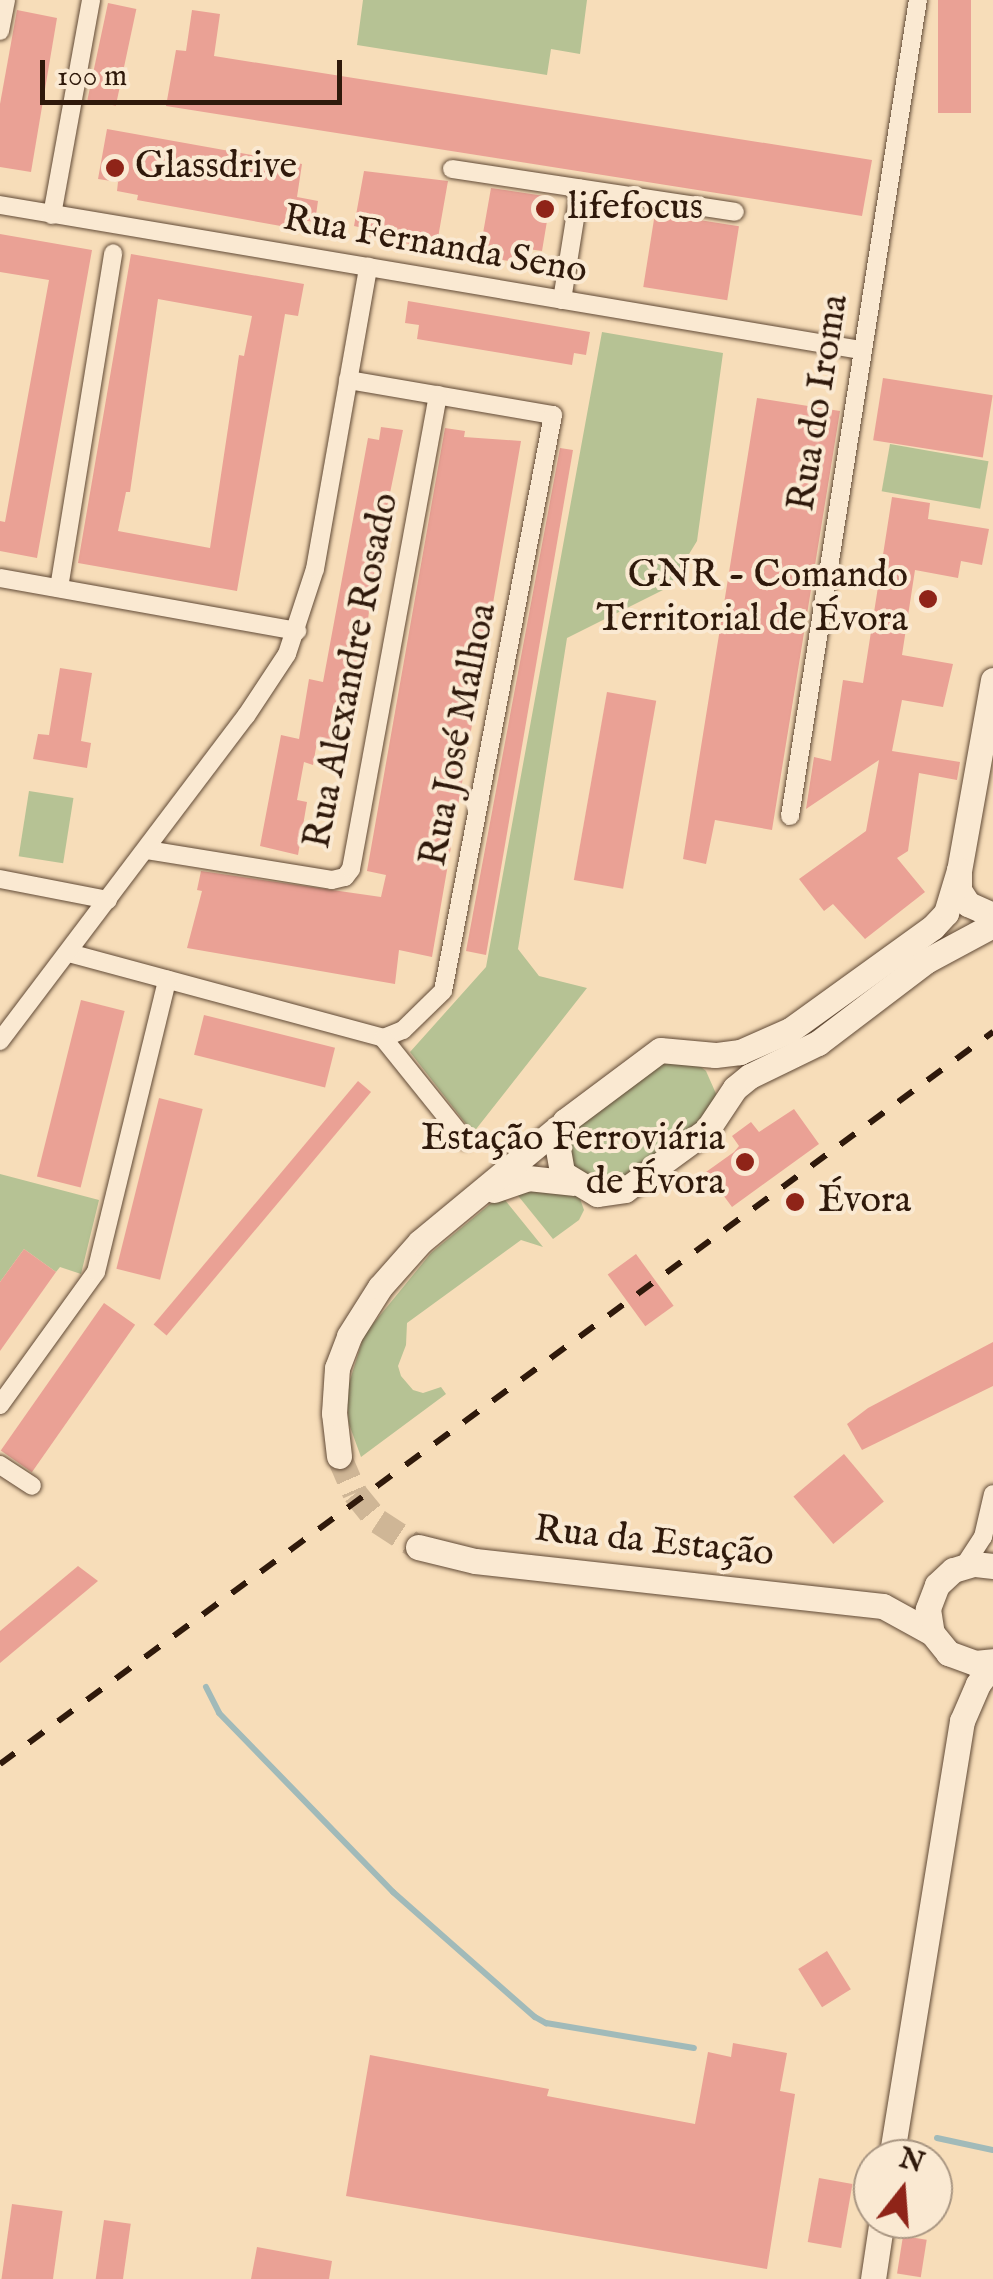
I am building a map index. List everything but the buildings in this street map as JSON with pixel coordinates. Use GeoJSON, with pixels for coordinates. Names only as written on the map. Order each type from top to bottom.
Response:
{"type":"FeatureCollection","features":[{"type":"Feature","properties":{"kind":"street"},"geometry":{"type":"LineString","coordinates":[[0,32],[6,0]]}},
{"type":"Feature","properties":{"kind":"street"},"geometry":{"type":"LineString","coordinates":[[52,215],[91,0]]}},
{"type":"Feature","properties":{"kind":"street","name":"Rua do Iroma"},"geometry":{"type":"LineString","coordinates":[[790,816],[860,350],[918,0]]}},
{"type":"Feature","properties":{"kind":"street"},"geometry":{"type":"LineString","coordinates":[[452,169],[735,212]]}},
{"type":"Feature","properties":{"kind":"street"},"geometry":{"type":"LineString","coordinates":[[562,300],[580,188]]}},
{"type":"Feature","properties":{"kind":"street","name":"Rua Fernanda Seno"},"geometry":{"type":"LineString","coordinates":[[0,206],[860,350]]}},
{"type":"Feature","properties":{"kind":"street"},"geometry":{"type":"LineString","coordinates":[[59,588],[113,252]]}},
{"type":"Feature","properties":{"kind":"street"},"geometry":{"type":"LineString","coordinates":[[0,1040],[70,954],[272,680],[298,631],[315,570],[368,267]]}},
{"type":"Feature","properties":{"kind":"street"},"geometry":{"type":"LineString","coordinates":[[348,380],[438,396]]}},
{"type":"Feature","properties":{"kind":"street","name":"Rua José Malhoa"},"geometry":{"type":"LineString","coordinates":[[384,1038],[403,1030],[442,991],[553,415],[438,396]]}},
{"type":"Feature","properties":{"kind":"street","name":"Rua Alexandre Rosado"},"geometry":{"type":"LineString","coordinates":[[147,850],[332,880],[345,877],[352,869],[438,396]]}},
{"type":"Feature","properties":{"kind":"street"},"geometry":{"type":"LineString","coordinates":[[0,578],[298,631]]}},
{"type":"Feature","properties":{"kind":"street"},"geometry":{"type":"LineString","coordinates":[[339,1456],[334,1392],[348,1336],[380,1286],[407,1257],[558,1128],[660,1050],[715,1055],[740,1052],[790,1030],[828,1006],[946,913],[959,870],[993,680]]}},
{"type":"Feature","properties":{"kind":"street"},"geometry":{"type":"LineString","coordinates":[[959,870],[960,890],[968,904],[993,915]]}},
{"type":"Feature","properties":{"kind":"street"},"geometry":{"type":"LineString","coordinates":[[0,879],[108,900]]}},
{"type":"Feature","properties":{"kind":"street"},"geometry":{"type":"LineString","coordinates":[[472,1202],[514,1181],[539,1178],[573,1182],[597,1194],[624,1190],[714,1121],[735,1088],[750,1076],[818,1043],[926,961],[993,925]]}},
{"type":"Feature","properties":{"kind":"street"},"geometry":{"type":"LineString","coordinates":[[70,954],[384,1038],[465,1140]]}},
{"type":"Feature","properties":{"kind":"street"},"geometry":{"type":"LineString","coordinates":[[0,1405],[96,1272],[167,980]]}},
{"type":"Feature","properties":{"kind":"street"},"geometry":{"type":"LineString","coordinates":[[686,1050],[712,1069],[722,1084],[723,1095],[714,1121]]}},
{"type":"Feature","properties":{"kind":"street"},"geometry":{"type":"LineString","coordinates":[[558,1128],[559,1167],[573,1182]]}},
{"type":"Feature","properties":{"kind":"street"},"geometry":{"type":"LineString","coordinates":[[0,1465],[32,1486]]}},
{"type":"Feature","properties":{"kind":"street"},"geometry":{"type":"LineString","coordinates":[[964,1566],[991,1528],[993,1494]]}},
{"type":"Feature","properties":{"kind":"street","name":"Rua da Estação"},"geometry":{"type":"LineString","coordinates":[[418,1547],[475,1562],[882,1606],[918,1597],[964,1566]]}},
{"type":"Feature","properties":{"kind":"street"},"geometry":{"type":"LineString","coordinates":[[964,1566],[993,1566]]}},
{"type":"Feature","properties":{"kind":"street"},"geometry":{"type":"LineString","coordinates":[[937,1585],[928,1609],[932,1633],[948,1654],[962,1721]]}},
{"type":"Feature","properties":{"kind":"street","name":"Rua da Estação"},"geometry":{"type":"LineString","coordinates":[[882,1606],[932,1633]]}},
{"type":"Feature","properties":{"kind":"street"},"geometry":{"type":"LineString","coordinates":[[948,1654],[975,1664],[993,1663]]}},
{"type":"Feature","properties":{"kind":"street"},"geometry":{"type":"LineString","coordinates":[[894,2139],[962,1721],[981,1677],[993,1663]]}},
{"type":"Feature","properties":{"kind":"street"},"geometry":{"type":"LineString","coordinates":[[873,2279],[879,2239]]}},
{"type":"Feature","properties":{"kind":"green space"},"geometry":{"type":"Polygon","coordinates":[[[363,0],[587,0],[580,54],[551,49],[547,75],[357,45],[363,0]]]}},
{"type":"Feature","properties":{"kind":"green space"},"geometry":{"type":"Polygon","coordinates":[[[602,332],[723,353],[697,541],[669,587],[567,638],[518,949],[539,976],[587,988],[473,1133],[410,1052],[486,967],[602,332]]]}},
{"type":"Feature","properties":{"kind":"green space"},"geometry":{"type":"Polygon","coordinates":[[[890,444],[988,461],[980,509],[882,491],[890,444]]]}},
{"type":"Feature","properties":{"kind":"green space"},"geometry":{"type":"Polygon","coordinates":[[[29,791],[73,798],[63,863],[19,856],[29,791]]]}},
{"type":"Feature","properties":{"kind":"green space"},"geometry":{"type":"Polygon","coordinates":[[[661,1058],[696,1063],[706,1071],[717,1096],[711,1113],[616,1186],[576,1177],[564,1130],[661,1058]]]}},
{"type":"Feature","properties":{"kind":"green space"},"geometry":{"type":"Polygon","coordinates":[[[0,1174],[99,1200],[81,1274],[60,1267],[56,1272],[24,1249],[0,1282],[0,1174]]]}},
{"type":"Feature","properties":{"kind":"green space"},"geometry":{"type":"Polygon","coordinates":[[[511,1187],[578,1193],[584,1210],[579,1220],[553,1239],[511,1187]]]}},
{"type":"Feature","properties":{"kind":"green space"},"geometry":{"type":"Polygon","coordinates":[[[501,1195],[543,1247],[521,1240],[407,1323],[406,1345],[398,1366],[401,1376],[413,1390],[423,1393],[441,1387],[446,1394],[361,1457],[349,1424],[346,1393],[364,1335],[431,1253],[501,1195]]]}},
{"type":"Feature","properties":{"kind":"waterway"},"geometry":{"type":"LineString","coordinates":[[206,1687],[219,1713],[393,1892],[535,2017],[546,2023],[694,2048]]}},
{"type":"Feature","properties":{"kind":"waterway"},"geometry":{"type":"LineString","coordinates":[[937,2138],[993,2150]]}},
{"type":"Feature","properties":{"kind":"tunnel"},"geometry":{"type":"LineString","coordinates":[[339,1456],[355,1493],[378,1521],[418,1547]]}},
{"type":"Feature","properties":{"kind":"railway"},"geometry":{"type":"LineString","coordinates":[[0,1764],[993,1032]]}},
{"type":"Feature","properties":{"kind":"place","name":"Glassdrive"},"geometry":{"type":"Point","coordinates":[115,168]}},
{"type":"Feature","properties":{"kind":"place","name":"lifefocus"},"geometry":{"type":"Point","coordinates":[545,209]}},
{"type":"Feature","properties":{"kind":"place","name":"GNR - Comando Territorial de Évora"},"geometry":{"type":"Point","coordinates":[928,599]}},
{"type":"Feature","properties":{"kind":"place","name":"Estação Ferroviária de Évora"},"geometry":{"type":"Point","coordinates":[745,1162]}},
{"type":"Feature","properties":{"kind":"place","name":"Évora"},"geometry":{"type":"Point","coordinates":[795,1202]}}]}
